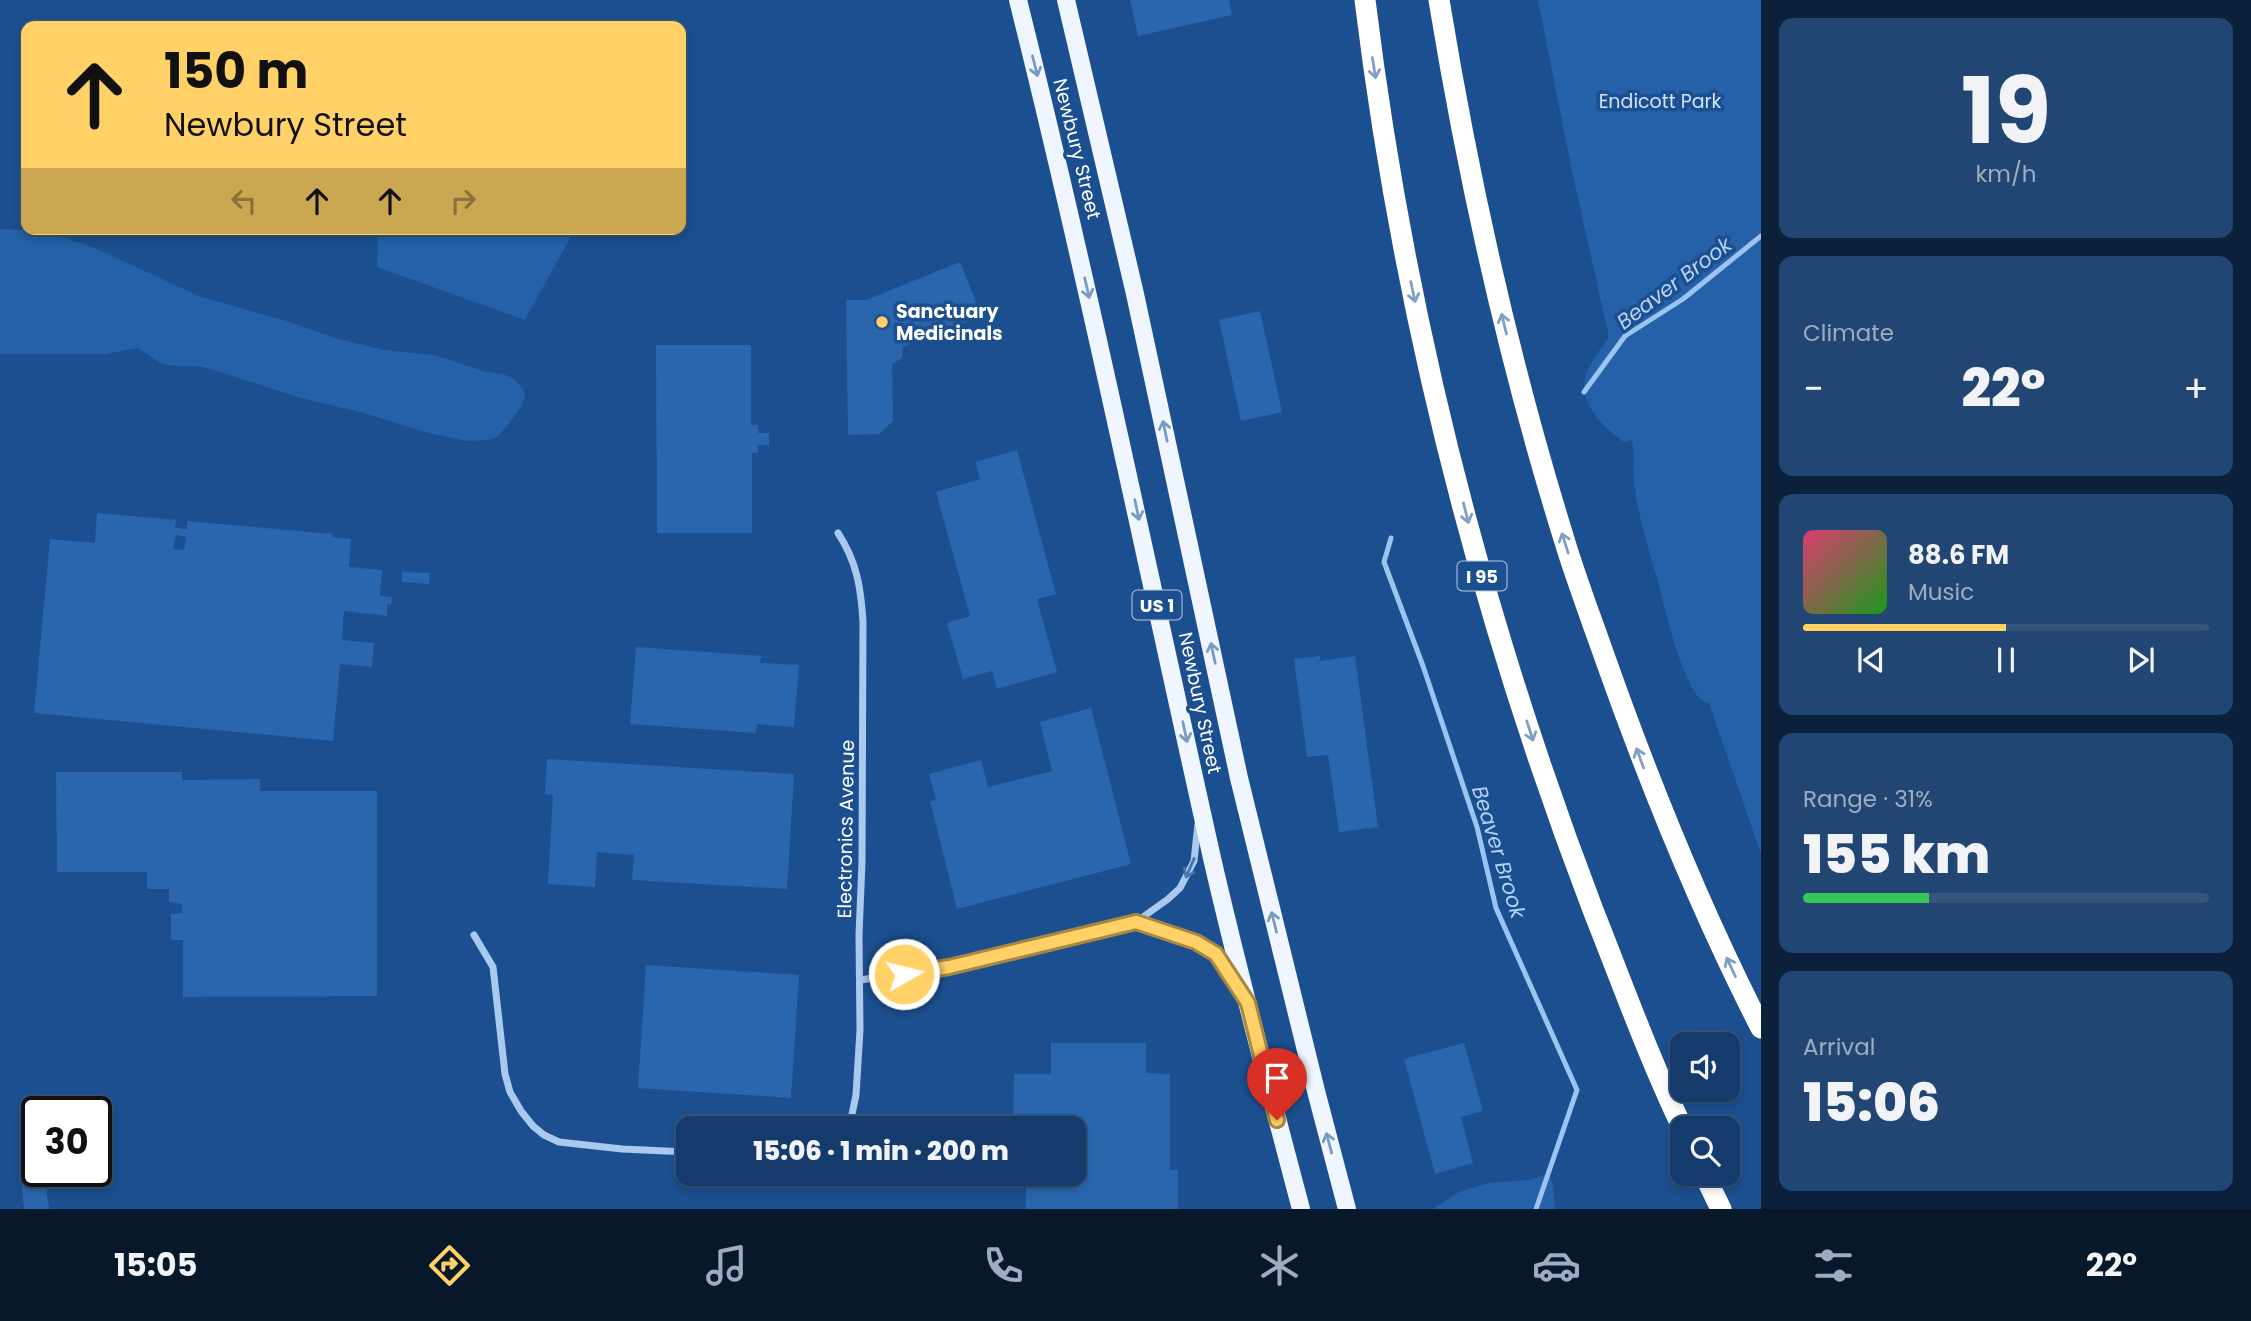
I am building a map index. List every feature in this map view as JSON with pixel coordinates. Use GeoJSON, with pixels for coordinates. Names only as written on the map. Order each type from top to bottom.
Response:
{"type":"FeatureCollection","features":[{"type":"Feature","properties":{"kind":"highway","name":"I 95"},"geometry":{"type":"LineString","coordinates":[[1365,0],[1382,124],[1408,272],[1490,611],[1572,854],[1640,1031],[1677,1116]]}},
{"type":"Feature","properties":{"kind":"highway"},"geometry":{"type":"LineString","coordinates":[[1439,0],[1468,165],[1497,295],[1527,414],[1565,542],[1642,763],[1686,872],[1761,1028]]}},
{"type":"Feature","properties":{"kind":"highway"},"geometry":{"type":"LineString","coordinates":[[1710,1186],[1720,1208]]}},
{"type":"Feature","properties":{"kind":"main road","name":"Newbury Street"},"geometry":{"type":"LineString","coordinates":[[1018,0],[1061,171],[1108,377],[1200,802],[1301,1209]]}},
{"type":"Feature","properties":{"kind":"main road","name":"Newbury Street"},"geometry":{"type":"LineString","coordinates":[[1066,0],[1143,334],[1239,778],[1347,1209]]}},
{"type":"Feature","properties":{"kind":"street","name":"Electronics Avenue"},"geometry":{"type":"LineString","coordinates":[[838,533],[848,548],[860,583],[863,622],[860,1030],[856,1095],[852,1116]]}},
{"type":"Feature","properties":{"kind":"street"},"geometry":{"type":"LineString","coordinates":[[860,980],[949,967],[1136,922],[1168,899],[1180,888],[1186,877],[1194,861],[1200,802]]}},
{"type":"Feature","properties":{"kind":"street"},"geometry":{"type":"LineString","coordinates":[[1136,922],[1196,942],[1216,954],[1248,1003]]}},
{"type":"Feature","properties":{"kind":"street"},"geometry":{"type":"LineString","coordinates":[[474,935],[493,967],[505,1074],[510,1092],[533,1126],[559,1142],[676,1151]]}},
{"type":"Feature","properties":{"kind":"green space","name":"Endicott Park"},"geometry":{"type":"Polygon","coordinates":[[[1538,0],[1761,0],[1761,854],[1709,703],[1696,694],[1689,682],[1673,639],[1638,508],[1633,478],[1632,440],[1624,442],[1604,425],[1592,411],[1585,395],[1587,373],[1609,337],[1571,167],[1538,0]]]}},
{"type":"Feature","properties":{"kind":"green space"},"geometry":{"type":"Polygon","coordinates":[[[0,229],[21,230],[21,235],[54,235],[68,239],[97,249],[199,296],[335,338],[384,350],[435,355],[483,371],[503,374],[520,385],[525,394],[523,403],[498,436],[489,440],[468,441],[428,433],[360,412],[301,398],[204,367],[164,365],[138,348],[106,354],[0,354],[0,229]]]}},
{"type":"Feature","properties":{"kind":"green space"},"geometry":{"type":"Polygon","coordinates":[[[378,235],[572,235],[525,320],[377,267],[378,235]]]}},
{"type":"Feature","properties":{"kind":"green space"},"geometry":{"type":"Polygon","coordinates":[[[1548,1174],[1553,1183],[1555,1209],[1433,1209],[1459,1192],[1488,1183],[1529,1180],[1548,1174]]]}},
{"type":"Feature","properties":{"kind":"building"},"geometry":{"type":"Polygon","coordinates":[[[1130,0],[1229,0],[1232,15],[1138,36],[1130,0]]]}},
{"type":"Feature","properties":{"kind":"building"},"geometry":{"type":"Polygon","coordinates":[[[960,262],[982,316],[903,347],[902,358],[892,364],[893,421],[879,434],[848,435],[846,300],[866,300],[960,262]]]}},
{"type":"Feature","properties":{"kind":"building"},"geometry":{"type":"Polygon","coordinates":[[[1260,311],[1282,412],[1241,421],[1219,320],[1260,311]]]}},
{"type":"Feature","properties":{"kind":"building"},"geometry":{"type":"Polygon","coordinates":[[[656,345],[751,345],[751,425],[758,425],[758,433],[769,433],[769,445],[758,445],[758,453],[752,453],[752,533],[657,533],[656,345]]]}},
{"type":"Feature","properties":{"kind":"building"},"geometry":{"type":"Polygon","coordinates":[[[1017,450],[1056,594],[1037,599],[1057,672],[997,689],[992,671],[963,679],[947,623],[970,616],[936,492],[980,479],[975,462],[1017,450]]]}},
{"type":"Feature","properties":{"kind":"building"},"geometry":{"type":"Polygon","coordinates":[[[97,513],[176,520],[175,528],[187,529],[187,521],[333,534],[332,537],[351,539],[349,567],[382,570],[380,596],[392,597],[391,605],[387,604],[387,616],[344,611],[342,640],[374,643],[372,667],[340,664],[333,741],[34,713],[50,539],[95,543],[97,513]],[[176,535],[173,549],[184,550],[186,537],[176,535]]]}},
{"type":"Feature","properties":{"kind":"building"},"geometry":{"type":"Polygon","coordinates":[[[402,572],[430,573],[429,584],[402,582],[402,572]]]}},
{"type":"Feature","properties":{"kind":"building"},"geometry":{"type":"Polygon","coordinates":[[[636,647],[761,656],[760,663],[799,665],[794,727],[757,724],[756,733],[630,724],[636,647]]]}},
{"type":"Feature","properties":{"kind":"building"},"geometry":{"type":"Polygon","coordinates":[[[1320,656],[1320,661],[1355,656],[1378,827],[1339,832],[1328,755],[1307,757],[1294,659],[1320,656]]]}},
{"type":"Feature","properties":{"kind":"building"},"geometry":{"type":"Polygon","coordinates":[[[1091,708],[1131,864],[957,909],[930,801],[936,800],[929,774],[981,760],[988,787],[1052,771],[1040,722],[1091,708]]]}},
{"type":"Feature","properties":{"kind":"building"},"geometry":{"type":"Polygon","coordinates":[[[547,759],[794,774],[787,889],[632,880],[634,855],[597,852],[595,887],[548,884],[553,795],[545,794],[547,759]]]}},
{"type":"Feature","properties":{"kind":"building"},"geometry":{"type":"Polygon","coordinates":[[[56,772],[182,772],[182,780],[260,779],[260,791],[377,791],[377,996],[183,997],[183,940],[171,940],[171,914],[182,913],[182,904],[169,902],[169,889],[147,889],[147,872],[57,872],[56,772]]]}},
{"type":"Feature","properties":{"kind":"building"},"geometry":{"type":"Polygon","coordinates":[[[646,965],[799,975],[791,1098],[638,1088],[646,965]]]}},
{"type":"Feature","properties":{"kind":"building"},"geometry":{"type":"Polygon","coordinates":[[[1051,1043],[1146,1043],[1146,1073],[1170,1074],[1170,1170],[1178,1170],[1178,1209],[1026,1209],[1026,1186],[1086,1186],[1086,1116],[1013,1116],[1014,1074],[1051,1074],[1051,1043]]]}},
{"type":"Feature","properties":{"kind":"building"},"geometry":{"type":"Polygon","coordinates":[[[1464,1043],[1483,1111],[1461,1117],[1473,1163],[1435,1174],[1404,1059],[1464,1043]]]}},
{"type":"Feature","properties":{"kind":"building"},"geometry":{"type":"Polygon","coordinates":[[[22,1187],[46,1187],[49,1209],[24,1209],[22,1187]]]}},
{"type":"Feature","properties":{"kind":"waterway","name":"Beaver Brook"},"geometry":{"type":"LineString","coordinates":[[1584,392],[1625,336],[1683,299],[1761,236]]}},
{"type":"Feature","properties":{"kind":"waterway","name":"Beaver Brook"},"geometry":{"type":"LineString","coordinates":[[1391,538],[1384,562],[1423,666],[1477,827],[1496,908],[1577,1090],[1536,1209]]}},
{"type":"Feature","properties":{"kind":"place","name":"Sanctuary Medicinals"},"geometry":{"type":"Point","coordinates":[882,322]}},
{"type":"Feature","properties":{"kind":"route"},"geometry":{"type":"LineString","coordinates":[[904,974],[949,967],[1136,922],[1196,942],[1216,954],[1248,1003],[1277,1120]]}}]}
